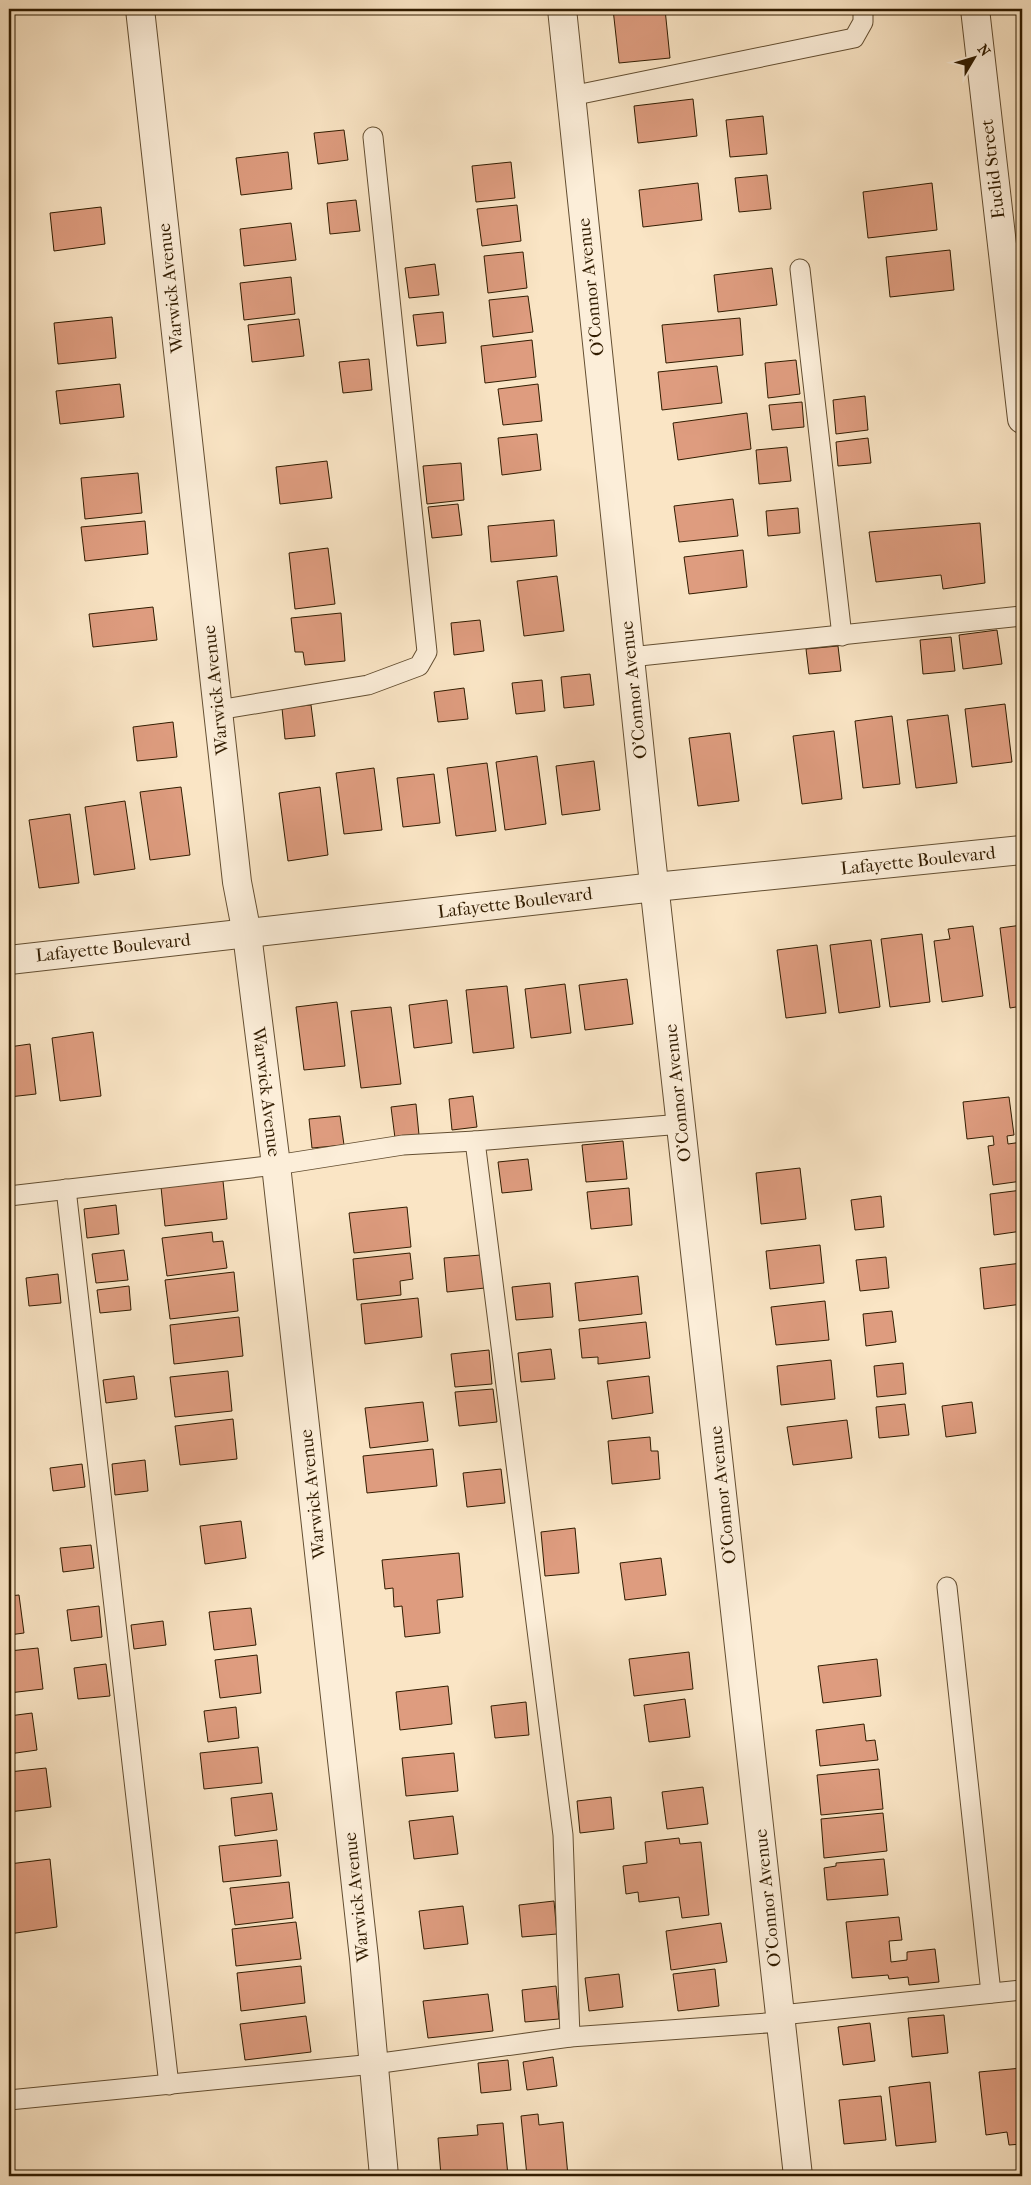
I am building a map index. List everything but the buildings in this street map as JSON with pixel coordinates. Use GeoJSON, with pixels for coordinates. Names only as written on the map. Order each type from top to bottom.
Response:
{"type":"FeatureCollection","features":[{"type":"Feature","properties":{"kind":"street","name":"Warwick Avenue"},"geometry":{"type":"LineString","coordinates":[[140,9],[237,882],[247,934],[276,1164],[374,2064],[384,2176]]}},
{"type":"Feature","properties":{"kind":"street","name":"O'Connor Avenue"},"geometry":{"type":"LineString","coordinates":[[562,9],[655,887],[798,2176]]}},
{"type":"Feature","properties":{"kind":"street","name":"Euclid Street"},"geometry":{"type":"LineString","coordinates":[[975,9],[1022,419]]}},
{"type":"Feature","properties":{"kind":"street","name":"Lafayette Boulevard"},"geometry":{"type":"LineString","coordinates":[[9,960],[655,887],[1022,850]]}},
{"type":"Feature","properties":{"kind":"lane"},"geometry":{"type":"LineString","coordinates":[[571,96],[854,38],[863,22],[863,9]]}},
{"type":"Feature","properties":{"kind":"lane"},"geometry":{"type":"LineString","coordinates":[[218,710],[368,685],[419,666],[427,652],[373,137]]}},
{"type":"Feature","properties":{"kind":"lane"},"geometry":{"type":"LineString","coordinates":[[800,269],[842,636]]}},
{"type":"Feature","properties":{"kind":"lane"},"geometry":{"type":"LineString","coordinates":[[630,657],[1022,616]]}},
{"type":"Feature","properties":{"kind":"lane"},"geometry":{"type":"LineString","coordinates":[[9,1196],[276,1164],[403,1146],[682,1124]]}},
{"type":"Feature","properties":{"kind":"lane"},"geometry":{"type":"LineString","coordinates":[[475,1141],[563,1835],[570,2037]]}},
{"type":"Feature","properties":{"kind":"lane"},"geometry":{"type":"LineString","coordinates":[[66,1189],[169,2085]]}},
{"type":"Feature","properties":{"kind":"lane"},"geometry":{"type":"LineString","coordinates":[[947,1587],[981,1883],[991,1993]]}},
{"type":"Feature","properties":{"kind":"lane"},"geometry":{"type":"LineString","coordinates":[[9,2100],[374,2064],[570,2037],[781,2019],[1022,1990]]}}]}
